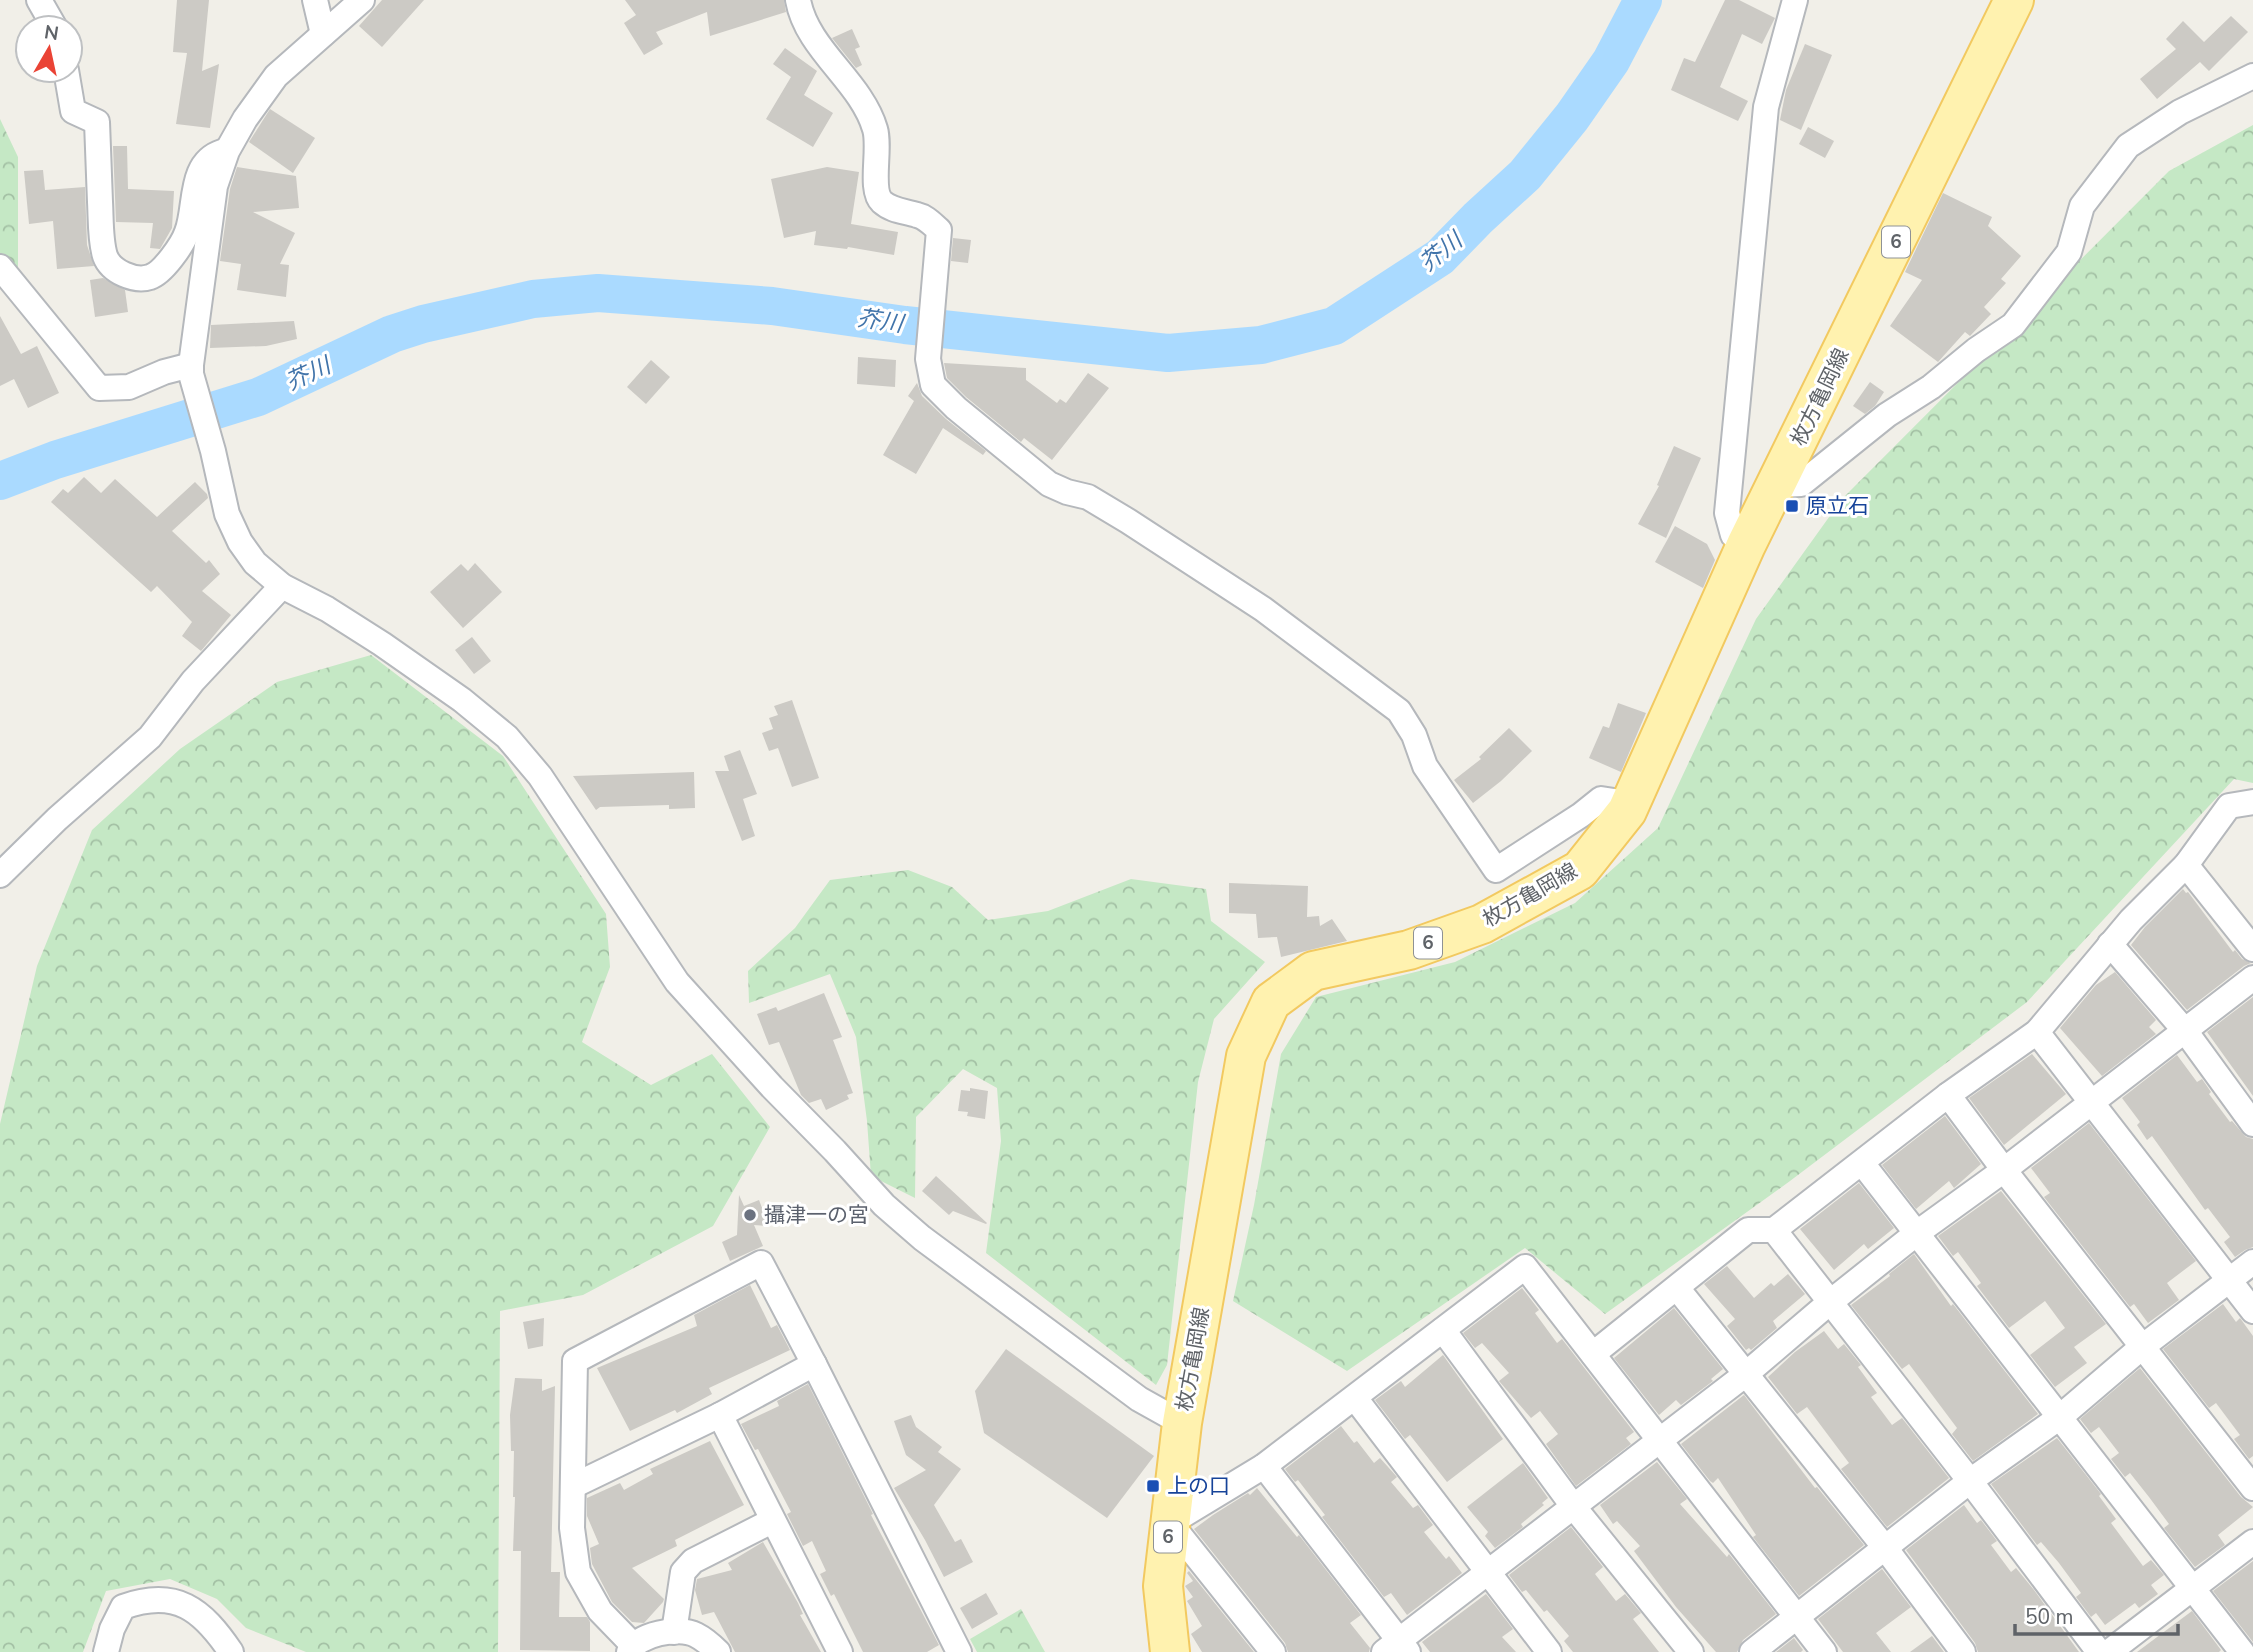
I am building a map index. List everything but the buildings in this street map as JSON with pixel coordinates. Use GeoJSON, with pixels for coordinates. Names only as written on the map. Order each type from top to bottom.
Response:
{"type":"FeatureCollection","features":[{"type":"Feature","properties":{"kind":"main road","name":"枚方亀岡線"},"geometry":{"type":"LineString","coordinates":[[1170,1652],[1163,1586],[1182,1423],[1246,1056],[1270,1002],[1313,971],[1409,950],[1482,924],[1580,870],[1627,811],[1746,545],[2014,0]]}},
{"type":"Feature","properties":{"kind":"street"},"geometry":{"type":"LineString","coordinates":[[315,0],[323,34]]}},
{"type":"Feature","properties":{"kind":"street"},"geometry":{"type":"LineString","coordinates":[[362,0],[276,76],[245,119],[227,151],[215,186],[191,370],[214,451],[227,514],[240,542],[255,564],[282,586],[327,609],[382,644],[461,699],[507,737],[540,776],[677,982],[884,1205],[922,1238],[1139,1399],[1182,1423]]}},
{"type":"Feature","properties":{"kind":"street"},"geometry":{"type":"LineString","coordinates":[[798,0],[809,31],[863,104],[875,128],[878,154],[875,190],[881,202],[898,211],[929,220],[939,230],[928,359],[933,385],[956,408],[1049,484],[1088,497],[1128,521],[1263,609],[1399,711],[1414,735],[1425,766],[1496,870],[1601,799],[1614,801],[1627,811]]}},
{"type":"Feature","properties":{"kind":"street"},"geometry":{"type":"LineString","coordinates":[[1746,545],[1733,535],[1727,513],[1766,107],[1795,0]]}},
{"type":"Feature","properties":{"kind":"street"},"geometry":{"type":"LineString","coordinates":[[1777,485],[1801,484],[1886,415],[1931,387],[1976,350],[2013,326],[2069,253],[2082,206],[2128,146],[2180,112],[2253,76]]}},
{"type":"Feature","properties":{"kind":"street"},"geometry":{"type":"LineString","coordinates":[[68,84],[73,111],[97,121],[101,228],[106,258],[117,270],[132,278],[152,277],[166,266],[188,232],[195,185],[207,162],[217,154],[227,151]]}},
{"type":"Feature","properties":{"kind":"street"},"geometry":{"type":"LineString","coordinates":[[0,267],[99,388],[129,387],[164,372],[191,370]]}},
{"type":"Feature","properties":{"kind":"street"},"geometry":{"type":"LineString","coordinates":[[0,875],[57,819],[150,737],[193,681],[282,586]]}},
{"type":"Feature","properties":{"kind":"street"},"geometry":{"type":"LineString","coordinates":[[1593,1354],[1748,1230],[1774,1230],[1948,1095],[2037,1032],[2110,944],[2186,865],[2229,806],[2253,802]]}},
{"type":"Feature","properties":{"kind":"street"},"geometry":{"type":"LineString","coordinates":[[2186,865],[2253,949]]}},
{"type":"Feature","properties":{"kind":"street"},"geometry":{"type":"LineString","coordinates":[[2110,944],[2186,1032],[2253,1124]]}},
{"type":"Feature","properties":{"kind":"street"},"geometry":{"type":"LineString","coordinates":[[1264,1466],[1397,1648],[1488,1572],[1659,1438],[1746,1374],[1917,1233],[2186,1032],[2253,978]]}},
{"type":"Feature","properties":{"kind":"street"},"geometry":{"type":"LineString","coordinates":[[2037,1032],[2253,1311]]}},
{"type":"Feature","properties":{"kind":"street"},"geometry":{"type":"LineString","coordinates":[[1948,1095],[2253,1488]]}},
{"type":"Feature","properties":{"kind":"street"},"geometry":{"type":"LineString","coordinates":[[1862,1163],[2242,1652]]}},
{"type":"Feature","properties":{"kind":"street"},"geometry":{"type":"LineString","coordinates":[[1774,1230],[1970,1481],[2099,1652]]}},
{"type":"Feature","properties":{"kind":"street"},"geometry":{"type":"LineString","coordinates":[[1752,1652],[1970,1481],[2060,1417],[2142,1347],[2253,1262]]}},
{"type":"Feature","properties":{"kind":"street"},"geometry":{"type":"LineString","coordinates":[[718,1652],[694,1634],[674,1632],[652,1636],[631,1648],[600,1611],[578,1572],[572,1528],[575,1361],[761,1263],[959,1652]]}},
{"type":"Feature","properties":{"kind":"street"},"geometry":{"type":"LineString","coordinates":[[1273,1652],[1170,1522],[1264,1466],[1525,1267],[1824,1652]]}},
{"type":"Feature","properties":{"kind":"street"},"geometry":{"type":"LineString","coordinates":[[1677,1288],[1886,1549],[1963,1652]]}},
{"type":"Feature","properties":{"kind":"street"},"geometry":{"type":"LineString","coordinates":[[1443,1330],[1573,1506],[1691,1652]]}},
{"type":"Feature","properties":{"kind":"street"},"geometry":{"type":"LineString","coordinates":[[573,1486],[720,1415],[814,1364]]}},
{"type":"Feature","properties":{"kind":"street"},"geometry":{"type":"LineString","coordinates":[[1354,1398],[1549,1652]]}},
{"type":"Feature","properties":{"kind":"street"},"geometry":{"type":"LineString","coordinates":[[720,1415],[840,1652]]}},
{"type":"Feature","properties":{"kind":"street"},"geometry":{"type":"LineString","coordinates":[[674,1632],[683,1572],[693,1561],[772,1521]]}},
{"type":"Feature","properties":{"kind":"street"},"geometry":{"type":"LineString","coordinates":[[2109,1652],[2253,1542]]}},
{"type":"Feature","properties":{"kind":"street"},"geometry":{"type":"LineString","coordinates":[[106,1652],[111,1629],[123,1607],[142,1600],[156,1599],[182,1604],[201,1616],[216,1630],[231,1652]]}},
{"type":"Feature","properties":{"kind":"green space"},"geometry":{"type":"Polygon","coordinates":[[[0,119],[18,157],[18,274],[0,254],[0,119]]]}},
{"type":"Feature","properties":{"kind":"green space"},"geometry":{"type":"Polygon","coordinates":[[[2253,125],[2253,783],[2234,779],[2027,1002],[1790,1181],[1605,1314],[1525,1248],[1347,1371],[1233,1301],[1254,1205],[1281,1054],[1316,997],[1455,962],[1575,903],[1658,828],[1756,619],[1842,499],[2169,171],[2253,125]]]}},
{"type":"Feature","properties":{"kind":"green space"},"geometry":{"type":"Polygon","coordinates":[[[371,655],[503,756],[606,914],[610,967],[582,1042],[651,1085],[712,1054],[770,1127],[713,1226],[583,1295],[500,1311],[498,1652],[306,1652],[246,1628],[217,1599],[170,1579],[106,1591],[83,1652],[0,1652],[0,1124],[37,966],[92,830],[180,749],[277,682],[371,655]]]}},
{"type":"Feature","properties":{"kind":"green space"},"geometry":{"type":"Polygon","coordinates":[[[908,870],[952,887],[988,920],[1048,911],[1131,879],[1206,889],[1211,921],[1265,962],[1214,1019],[1198,1082],[1167,1365],[1156,1385],[986,1253],[1001,1141],[997,1088],[963,1069],[916,1117],[915,1198],[871,1176],[856,1037],[830,974],[749,1003],[748,971],[795,928],[830,880],[908,870]]]}},
{"type":"Feature","properties":{"kind":"green space"},"geometry":{"type":"Polygon","coordinates":[[[1021,1609],[1045,1652],[977,1652],[970,1639],[1021,1609]]]}},
{"type":"Feature","properties":{"kind":"waterway","name":"芥川"},"geometry":{"type":"LineString","coordinates":[[0,481],[55,460],[258,397],[392,334],[423,324],[533,299],[598,293],[772,306],[905,325],[1168,353],[1261,345],[1334,326],[1440,257],[1525,175],[1572,117],[1611,61],[1643,0]]}},
{"type":"Feature","properties":{"kind":"place","name":"原立石"},"geometry":{"type":"Point","coordinates":[1792,506]}},
{"type":"Feature","properties":{"kind":"place","name":"攝津一の宮"},"geometry":{"type":"Point","coordinates":[750,1215]}},
{"type":"Feature","properties":{"kind":"place","name":"上の口"},"geometry":{"type":"Point","coordinates":[1153,1486]}}]}
